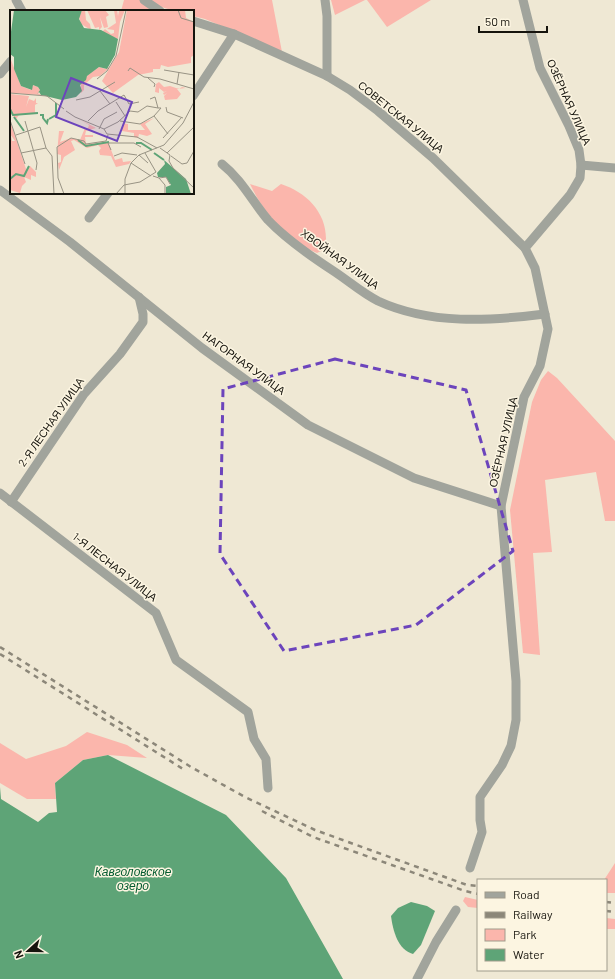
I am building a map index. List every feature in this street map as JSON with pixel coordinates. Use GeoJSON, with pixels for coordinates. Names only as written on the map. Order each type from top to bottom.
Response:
{"type":"FeatureCollection","features":[{"type":"Feature","properties":{"kind":"street"},"geometry":{"type":"LineString","coordinates":[[16,0],[21,10]]}},
{"type":"Feature","properties":{"kind":"street"},"geometry":{"type":"LineString","coordinates":[[144,0],[158,10]]}},
{"type":"Feature","properties":{"kind":"street"},"geometry":{"type":"LineString","coordinates":[[324,0],[327,16],[327,76]]}},
{"type":"Feature","properties":{"kind":"street","name":"ОЗЁРНАЯ УЛИЦА"},"geometry":{"type":"LineString","coordinates":[[470,868],[482,832],[480,820],[480,797],[502,765],[511,746],[516,720],[516,681],[501,506],[524,397],[540,366],[548,329],[535,268],[525,248],[570,195],[580,178],[579,150],[572,132],[540,68],[523,0]]}},
{"type":"Feature","properties":{"kind":"street","name":"СОВЕТСКАЯ УЛИЦА"},"geometry":{"type":"LineString","coordinates":[[194,21],[234,34],[327,76],[378,111],[433,158],[525,248]]}},
{"type":"Feature","properties":{"kind":"street"},"geometry":{"type":"LineString","coordinates":[[194,94],[234,34]]}},
{"type":"Feature","properties":{"kind":"street"},"geometry":{"type":"LineString","coordinates":[[0,74],[10,62]]}},
{"type":"Feature","properties":{"kind":"street","name":"ХВОЙНАЯ УЛИЦА"},"geometry":{"type":"LineString","coordinates":[[222,164],[241,182],[269,220],[316,260],[357,290],[377,301],[434,318],[504,319],[545,314]]}},
{"type":"Feature","properties":{"kind":"street"},"geometry":{"type":"LineString","coordinates":[[580,165],[615,168]]}},
{"type":"Feature","properties":{"kind":"street","name":"НАГОРНАЯ УЛИЦА"},"geometry":{"type":"LineString","coordinates":[[0,190],[70,242],[202,348],[308,425],[414,478],[501,506]]}},
{"type":"Feature","properties":{"kind":"street"},"geometry":{"type":"LineString","coordinates":[[89,218],[107,194]]}},
{"type":"Feature","properties":{"kind":"street","name":"2-Я ЛЕСНАЯ УЛИЦА"},"geometry":{"type":"LineString","coordinates":[[11,502],[84,394],[120,354],[142,322],[143,314],[139,297]]}},
{"type":"Feature","properties":{"kind":"street","name":"1-Я ЛЕСНАЯ УЛИЦА"},"geometry":{"type":"LineString","coordinates":[[0,493],[156,613],[176,660],[248,712],[254,739],[266,759],[268,788]]}},
{"type":"Feature","properties":{"kind":"street"},"geometry":{"type":"LineString","coordinates":[[417,979],[436,942],[456,910]]}},
{"type":"Feature","properties":{"kind":"highlighted area"},"geometry":{"type":"Polygon","coordinates":[[[335,359],[466,390],[513,551],[416,625],[284,651],[220,554],[223,389],[335,359]]]}},
{"type":"Feature","properties":{"kind":"green space"},"geometry":{"type":"Polygon","coordinates":[[[124,0],[272,0],[282,52],[205,19],[194,16],[194,10],[172,10],[161,7],[160,10],[121,10],[124,0]]]}},
{"type":"Feature","properties":{"kind":"green space"},"geometry":{"type":"Polygon","coordinates":[[[331,0],[365,0],[335,15],[331,0]]]}},
{"type":"Feature","properties":{"kind":"green space"},"geometry":{"type":"Polygon","coordinates":[[[367,0],[431,0],[387,27],[367,0]]]}},
{"type":"Feature","properties":{"kind":"green space"},"geometry":{"type":"Polygon","coordinates":[[[250,184],[272,191],[281,184],[301,193],[316,208],[321,217],[325,227],[325,249],[317,253],[306,248],[286,233],[269,215],[255,195],[250,184]]]}},
{"type":"Feature","properties":{"kind":"green space"},"geometry":{"type":"Polygon","coordinates":[[[548,371],[557,378],[615,441],[615,521],[605,521],[596,472],[545,480],[552,552],[533,553],[540,655],[523,653],[510,510],[532,402],[541,380],[548,371]]]}},
{"type":"Feature","properties":{"kind":"green space"},"geometry":{"type":"Polygon","coordinates":[[[87,732],[127,745],[147,758],[108,755],[83,760],[55,783],[56,799],[27,799],[0,783],[0,743],[26,759],[66,746],[87,732]]]}},
{"type":"Feature","properties":{"kind":"green space"},"geometry":{"type":"Polygon","coordinates":[[[615,863],[615,893],[607,893],[607,879],[605,879],[615,863]]]}},
{"type":"Feature","properties":{"kind":"green space"},"geometry":{"type":"Polygon","coordinates":[[[465,897],[477,900],[477,908],[468,907],[463,901],[465,897]]]}},
{"type":"Feature","properties":{"kind":"green space"},"geometry":{"type":"Polygon","coordinates":[[[607,918],[615,919],[615,929],[607,929],[607,918]]]}},
{"type":"Feature","properties":{"kind":"water","name":"Кавголовское озеро"},"geometry":{"type":"Polygon","coordinates":[[[108,755],[226,815],[286,878],[343,979],[0,979],[0,787],[1,799],[38,822],[49,813],[57,812],[55,783],[83,760],[108,755]]]}},
{"type":"Feature","properties":{"kind":"water"},"geometry":{"type":"Polygon","coordinates":[[[411,902],[427,906],[435,911],[421,945],[413,954],[408,952],[397,939],[391,916],[398,908],[411,902]]]}},
{"type":"Feature","properties":{"kind":"railway"},"geometry":{"type":"LineString","coordinates":[[0,647],[191,767],[245,797],[315,830],[467,885],[477,886]]}},
{"type":"Feature","properties":{"kind":"railway"},"geometry":{"type":"LineString","coordinates":[[0,654],[183,769]]}},
{"type":"Feature","properties":{"kind":"railway"},"geometry":{"type":"LineString","coordinates":[[262,811],[313,837],[465,891],[477,894]]}},
{"type":"Feature","properties":{"kind":"railway"},"geometry":{"type":"LineString","coordinates":[[607,902],[615,903]]}},
{"type":"Feature","properties":{"kind":"railway"},"geometry":{"type":"LineString","coordinates":[[607,911],[615,912]]}}]}
